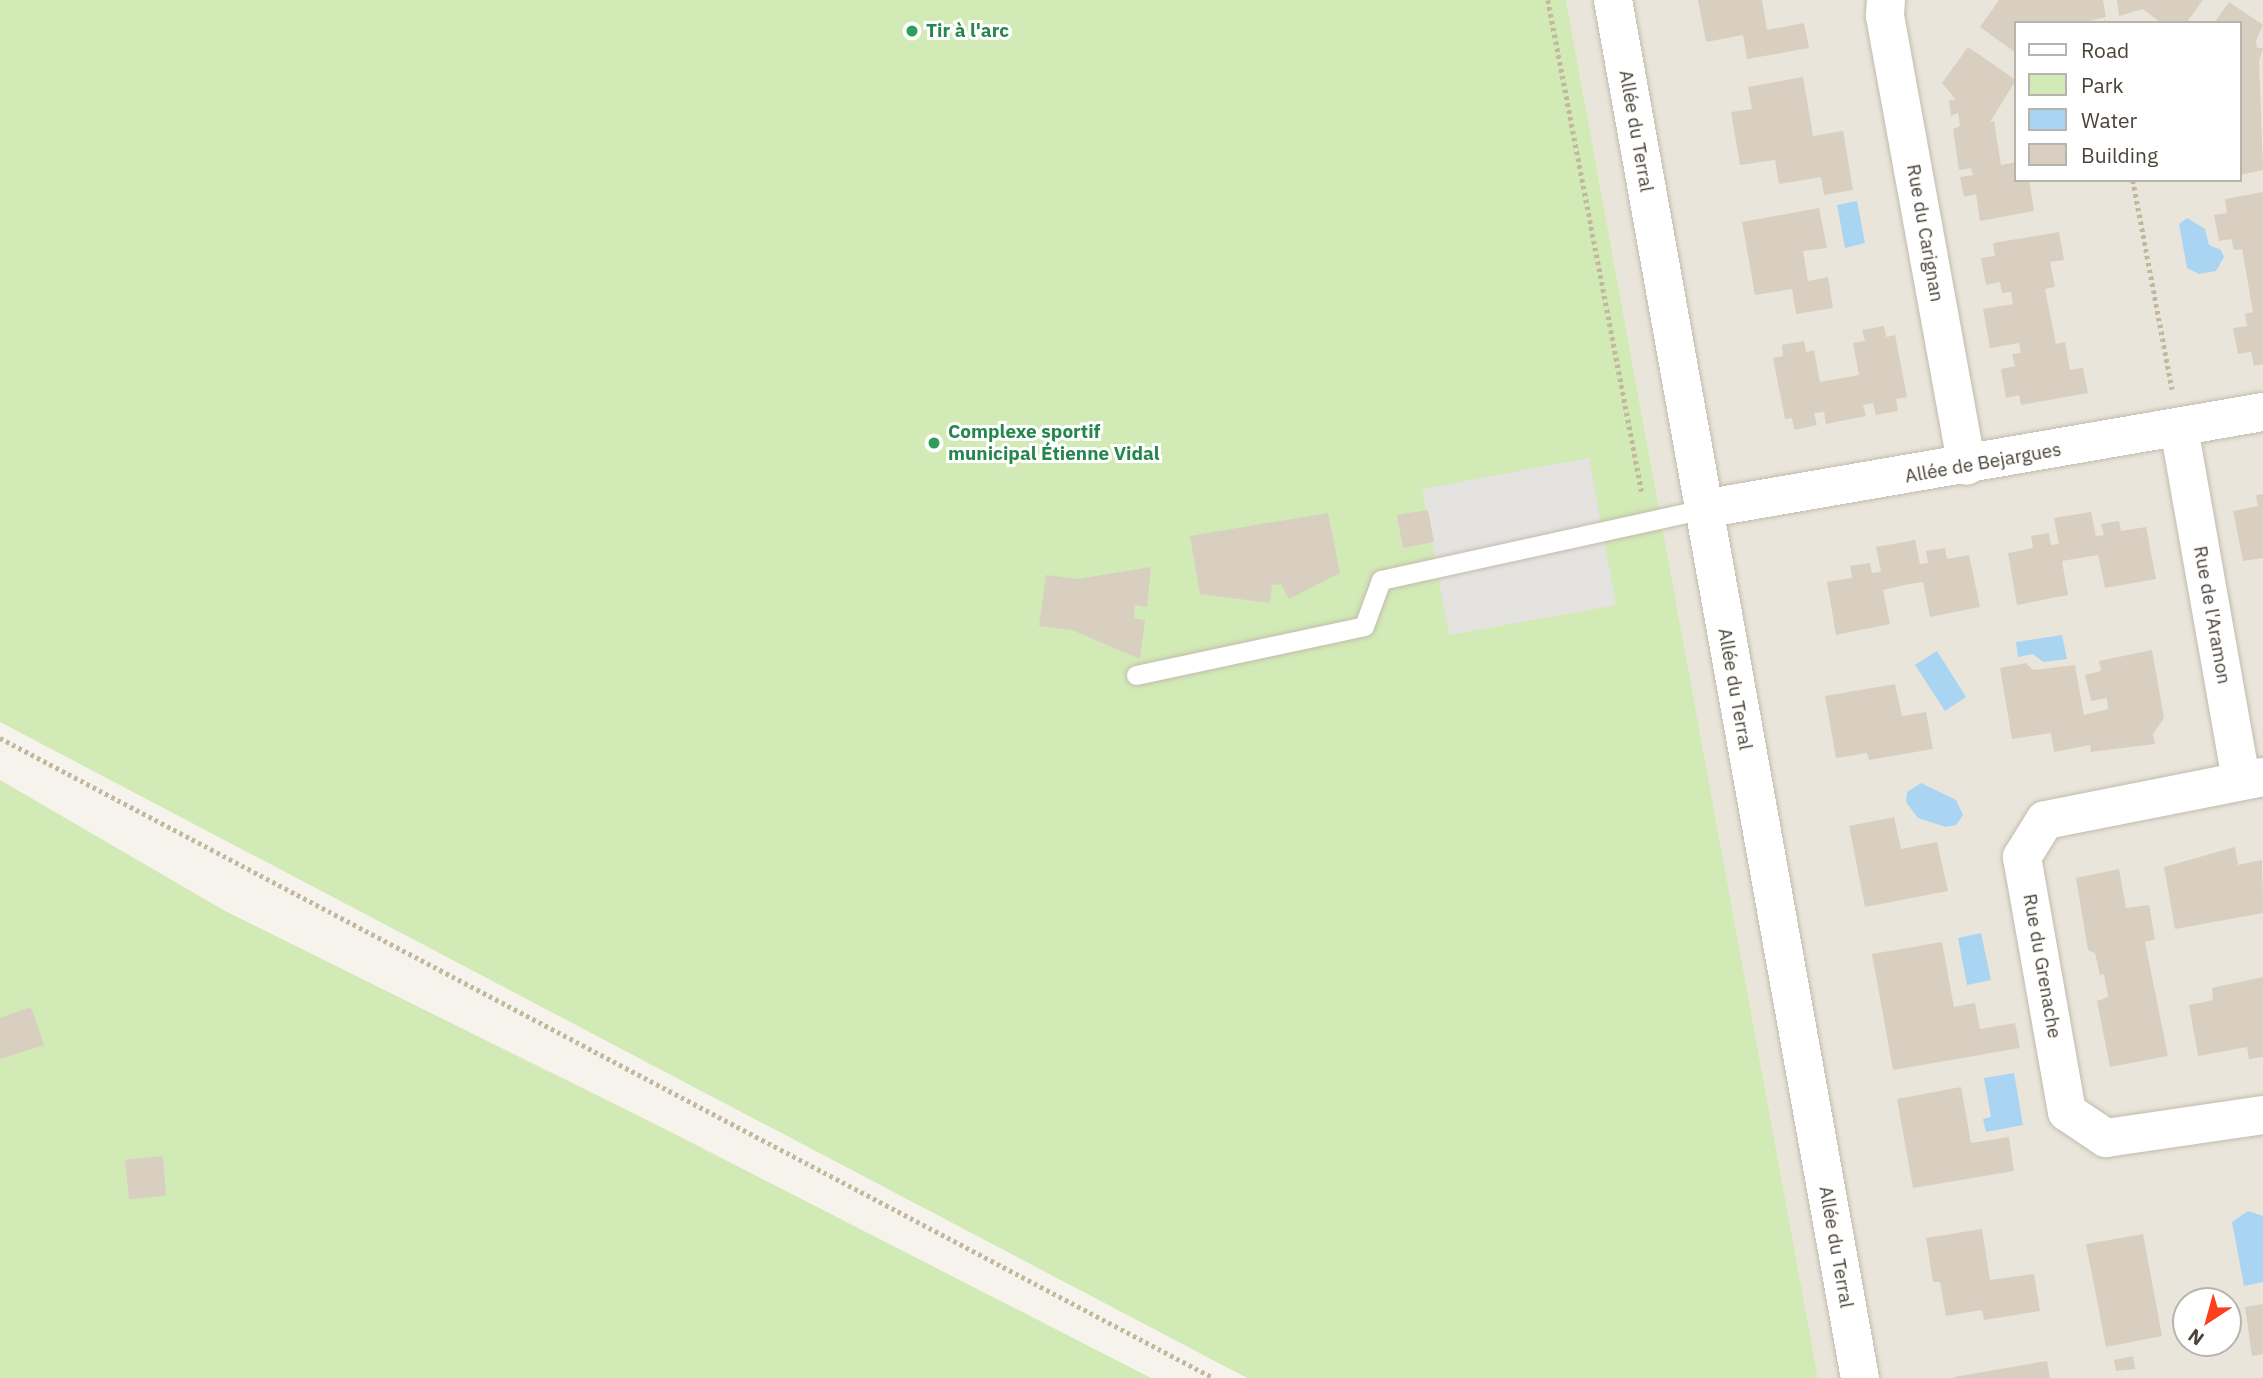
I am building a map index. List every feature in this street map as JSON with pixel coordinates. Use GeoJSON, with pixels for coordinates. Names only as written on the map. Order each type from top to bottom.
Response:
{"type":"FeatureCollection","features":[{"type":"Feature","properties":{"kind":"street","name":"Allée du Terral"},"geometry":{"type":"LineString","coordinates":[[1613,0],[1860,1378]]}},
{"type":"Feature","properties":{"kind":"street","name":"Rue du Carignan"},"geometry":{"type":"LineString","coordinates":[[1886,0],[1885,16],[1967,466]]}},
{"type":"Feature","properties":{"kind":"street","name":"Allée de Bejargues"},"geometry":{"type":"LineString","coordinates":[[1703,509],[1967,466],[2263,412]]}},
{"type":"Feature","properties":{"kind":"street","name":"Rue de l'Aramon"},"geometry":{"type":"LineString","coordinates":[[2179,428],[2252,779]]}},
{"type":"Feature","properties":{"kind":"street","name":"Rue du Grenache"},"geometry":{"type":"LineString","coordinates":[[2252,779],[2045,820],[2022,857],[2067,1112],[2106,1139],[2263,1115]]}},
{"type":"Feature","properties":{"kind":"lane"},"geometry":{"type":"LineString","coordinates":[[1136,675],[1364,626],[1381,580],[1703,509]]}},
{"type":"Feature","properties":{"kind":"path"},"geometry":{"type":"LineString","coordinates":[[1548,0],[1648,521]]}},
{"type":"Feature","properties":{"kind":"path"},"geometry":{"type":"LineString","coordinates":[[2133,182],[2179,428]]}},
{"type":"Feature","properties":{"kind":"path"},"geometry":{"type":"LineString","coordinates":[[0,738],[1214,1378]]}},
{"type":"Feature","properties":{"kind":"shaded area"},"geometry":{"type":"Polygon","coordinates":[[[1566,0],[2263,0],[2263,1378],[1818,1378],[1566,0]]]}},
{"type":"Feature","properties":{"kind":"shaded area"},"geometry":{"type":"Polygon","coordinates":[[[1589,458],[1616,605],[1449,635],[1422,489],[1589,458]]]}},
{"type":"Feature","properties":{"kind":"green space","name":"Complexe sportif municipal Étienne Vidal"},"geometry":{"type":"Polygon","coordinates":[[[0,0],[1566,0],[1818,1378],[1247,1378],[0,722],[0,0]]]}},
{"type":"Feature","properties":{"kind":"green space"},"geometry":{"type":"Polygon","coordinates":[[[0,780],[225,911],[653,1123],[1151,1378],[0,1378],[0,780]]]}},
{"type":"Feature","properties":{"kind":"water"},"geometry":{"type":"Polygon","coordinates":[[[1857,201],[1865,243],[1845,248],[1837,205],[1857,201]]]}},
{"type":"Feature","properties":{"kind":"water"},"geometry":{"type":"Polygon","coordinates":[[[2187,218],[2205,229],[2209,245],[2221,250],[2224,257],[2216,271],[2199,274],[2187,268],[2179,224],[2187,218]]]}},
{"type":"Feature","properties":{"kind":"water"},"geometry":{"type":"Polygon","coordinates":[[[2062,635],[2067,659],[2043,662],[2033,654],[2018,657],[2016,642],[2062,635]]]}},
{"type":"Feature","properties":{"kind":"water"},"geometry":{"type":"Polygon","coordinates":[[[1937,651],[1966,697],[1945,711],[1915,665],[1937,651]]]}},
{"type":"Feature","properties":{"kind":"water"},"geometry":{"type":"Polygon","coordinates":[[[1921,783],[1956,800],[1963,815],[1956,825],[1946,827],[1918,818],[1906,802],[1907,792],[1921,783]]]}},
{"type":"Feature","properties":{"kind":"water"},"geometry":{"type":"Polygon","coordinates":[[[1981,933],[1991,980],[1967,985],[1958,938],[1981,933]]]}},
{"type":"Feature","properties":{"kind":"water"},"geometry":{"type":"Polygon","coordinates":[[[2014,1073],[2023,1125],[1986,1132],[1983,1119],[1991,1117],[1984,1078],[2014,1073]]]}},
{"type":"Feature","properties":{"kind":"water"},"geometry":{"type":"Polygon","coordinates":[[[2248,1211],[2263,1216],[2263,1282],[2244,1286],[2232,1222],[2248,1211]]]}},
{"type":"Feature","properties":{"kind":"building"},"geometry":{"type":"Polygon","coordinates":[[[1698,0],[1762,0],[1767,30],[1804,23],[1809,48],[1747,59],[1743,35],[1706,42],[1698,0]]]}},
{"type":"Feature","properties":{"kind":"building"},"geometry":{"type":"Polygon","coordinates":[[[1999,0],[2103,0],[2106,17],[2090,21],[2014,21],[2014,52],[1980,27],[1999,0]]]}},
{"type":"Feature","properties":{"kind":"building"},"geometry":{"type":"Polygon","coordinates":[[[2117,0],[2203,0],[2187,21],[2158,21],[2143,9],[2119,16],[2117,0]]]}},
{"type":"Feature","properties":{"kind":"building"},"geometry":{"type":"Polygon","coordinates":[[[2229,2],[2263,25],[2256,41],[2257,48],[2263,48],[2259,62],[2263,170],[2242,175],[2242,21],[2215,21],[2229,2]]]}},
{"type":"Feature","properties":{"kind":"building"},"geometry":{"type":"Polygon","coordinates":[[[1968,47],[2014,79],[2014,83],[1990,122],[1994,121],[2001,165],[2014,162],[2014,182],[2029,182],[2034,211],[1980,221],[1976,194],[1964,197],[1960,177],[1973,175],[1971,168],[1959,170],[1953,129],[1960,126],[1958,113],[1951,116],[1949,100],[1956,100],[1942,83],[1968,47]]]}},
{"type":"Feature","properties":{"kind":"building"},"geometry":{"type":"Polygon","coordinates":[[[1803,77],[1813,136],[1843,131],[1853,190],[1824,195],[1821,177],[1779,184],[1775,160],[1740,165],[1731,112],[1752,109],[1748,87],[1803,77]]]}},
{"type":"Feature","properties":{"kind":"building"},"geometry":{"type":"Polygon","coordinates":[[[2263,192],[2263,364],[2254,366],[2251,352],[2238,354],[2233,328],[2247,326],[2245,314],[2253,312],[2242,249],[2234,250],[2231,239],[2219,241],[2214,215],[2227,213],[2225,199],[2263,192]]]}},
{"type":"Feature","properties":{"kind":"building"},"geometry":{"type":"Polygon","coordinates":[[[1819,208],[1827,248],[1803,251],[1808,281],[1828,277],[1833,308],[1796,314],[1792,289],[1755,295],[1742,222],[1819,208]]]}},
{"type":"Feature","properties":{"kind":"building"},"geometry":{"type":"Polygon","coordinates":[[[2059,232],[2064,260],[2050,262],[2055,287],[2045,289],[2056,344],[2065,342],[2070,370],[2083,368],[2088,393],[2021,405],[2019,395],[2006,398],[2001,369],[2015,366],[2012,354],[2021,353],[2019,343],[1990,348],[1983,309],[2013,304],[2011,292],[2002,293],[2000,282],[1986,285],[1981,258],[1995,256],[1993,243],[2059,232]]]}},
{"type":"Feature","properties":{"kind":"building"},"geometry":{"type":"Polygon","coordinates":[[[1884,326],[1886,337],[1895,335],[1907,397],[1896,399],[1898,411],[1876,415],[1873,403],[1863,405],[1866,416],[1826,424],[1824,412],[1814,413],[1817,425],[1794,430],[1792,418],[1785,419],[1773,358],[1783,356],[1782,345],[1804,341],[1806,352],[1814,350],[1820,382],[1859,375],[1853,343],[1865,341],[1862,330],[1884,326]]]}},
{"type":"Feature","properties":{"kind":"building"},"geometry":{"type":"Polygon","coordinates":[[[2263,494],[2263,558],[2243,561],[2233,511],[2258,506],[2256,495],[2263,494]]]}},
{"type":"Feature","properties":{"kind":"building"},"geometry":{"type":"Polygon","coordinates":[[[1428,510],[1434,542],[1403,548],[1397,515],[1428,510]]]}},
{"type":"Feature","properties":{"kind":"building"},"geometry":{"type":"Polygon","coordinates":[[[2091,512],[2096,536],[2104,535],[2101,524],[2119,521],[2121,531],[2146,527],[2156,579],[2105,588],[2098,555],[2062,561],[2068,595],[2017,605],[2008,553],[2033,548],[2031,536],[2049,533],[2051,545],[2059,544],[2054,518],[2091,512]]]}},
{"type":"Feature","properties":{"kind":"building"},"geometry":{"type":"Polygon","coordinates":[[[1328,513],[1340,573],[1289,599],[1281,584],[1272,585],[1270,603],[1200,594],[1190,536],[1328,513]]]}},
{"type":"Feature","properties":{"kind":"building"},"geometry":{"type":"Polygon","coordinates":[[[1915,540],[1920,564],[1928,563],[1926,551],[1945,548],[1947,559],[1969,555],[1980,607],[1930,617],[1923,582],[1904,585],[1883,590],[1890,624],[1836,635],[1827,582],[1852,578],[1850,566],[1870,563],[1872,573],[1881,572],[1876,547],[1915,540]]]}},
{"type":"Feature","properties":{"kind":"building"},"geometry":{"type":"Polygon","coordinates":[[[1151,567],[1147,607],[1135,605],[1134,618],[1145,620],[1140,659],[1072,630],[1039,626],[1046,575],[1078,579],[1151,567]]]}},
{"type":"Feature","properties":{"kind":"building"},"geometry":{"type":"Polygon","coordinates":[[[2152,650],[2164,718],[2153,734],[2155,744],[2091,752],[2090,745],[2054,752],[2051,733],[2012,739],[2000,668],[2026,663],[2033,670],[2075,665],[2084,715],[2108,709],[2107,698],[2091,701],[2085,675],[2101,671],[2099,661],[2152,650]]]}},
{"type":"Feature","properties":{"kind":"building"},"geometry":{"type":"Polygon","coordinates":[[[1895,684],[1902,716],[1926,712],[1933,749],[1869,760],[1867,753],[1836,758],[1825,696],[1895,684]]]}},
{"type":"Feature","properties":{"kind":"building"},"geometry":{"type":"Polygon","coordinates":[[[1894,817],[1901,849],[1937,842],[1948,891],[1865,907],[1849,826],[1894,817]]]}},
{"type":"Feature","properties":{"kind":"building"},"geometry":{"type":"Polygon","coordinates":[[[2235,847],[2238,865],[2262,860],[2263,913],[2175,929],[2164,867],[2235,847]]]}},
{"type":"Feature","properties":{"kind":"building"},"geometry":{"type":"Polygon","coordinates":[[[2119,869],[2126,908],[2149,905],[2155,939],[2145,942],[2168,1056],[2110,1067],[2097,1001],[2108,997],[2104,974],[2100,975],[2095,953],[2088,950],[2076,878],[2119,869]]]}},
{"type":"Feature","properties":{"kind":"building"},"geometry":{"type":"Polygon","coordinates":[[[1942,942],[1954,1007],[1975,1003],[1980,1029],[2015,1023],[2020,1048],[1893,1070],[1872,954],[1942,942]]]}},
{"type":"Feature","properties":{"kind":"building"},"geometry":{"type":"Polygon","coordinates":[[[2263,977],[2263,1057],[2249,1059],[2247,1047],[2198,1056],[2189,1005],[2213,1000],[2212,988],[2263,977]]]}},
{"type":"Feature","properties":{"kind":"building"},"geometry":{"type":"Polygon","coordinates":[[[31,1007],[44,1045],[0,1059],[0,1018],[31,1007]]]}},
{"type":"Feature","properties":{"kind":"building"},"geometry":{"type":"Polygon","coordinates":[[[1961,1087],[1971,1143],[2009,1137],[2014,1171],[1913,1188],[1897,1099],[1961,1087]]]}},
{"type":"Feature","properties":{"kind":"building"},"geometry":{"type":"Polygon","coordinates":[[[163,1156],[166,1196],[129,1199],[125,1160],[163,1156]]]}},
{"type":"Feature","properties":{"kind":"building"},"geometry":{"type":"Polygon","coordinates":[[[1982,1229],[1990,1280],[2034,1274],[2040,1311],[1984,1320],[1982,1310],[1946,1316],[1940,1282],[1933,1282],[1926,1238],[1982,1229]]]}},
{"type":"Feature","properties":{"kind":"building"},"geometry":{"type":"Polygon","coordinates":[[[2143,1234],[2162,1336],[2106,1347],[2086,1244],[2143,1234]]]}},
{"type":"Feature","properties":{"kind":"building"},"geometry":{"type":"Polygon","coordinates":[[[2263,1304],[2263,1354],[2252,1356],[2245,1307],[2263,1304]]]}},
{"type":"Feature","properties":{"kind":"building"},"geometry":{"type":"Polygon","coordinates":[[[2133,1356],[2135,1369],[2116,1371],[2114,1360],[2133,1356]]]}},
{"type":"Feature","properties":{"kind":"building"},"geometry":{"type":"Polygon","coordinates":[[[2047,1361],[2050,1378],[1954,1378],[1954,1377],[2047,1361]]]}},
{"type":"Feature","properties":{"kind":"place","name":"Tir à l'arc"},"geometry":{"type":"Point","coordinates":[912,31]}},
{"type":"Feature","properties":{"kind":"place","name":"Complexe sportif municipal Étienne Vidal"},"geometry":{"type":"Point","coordinates":[934,443]}}]}
